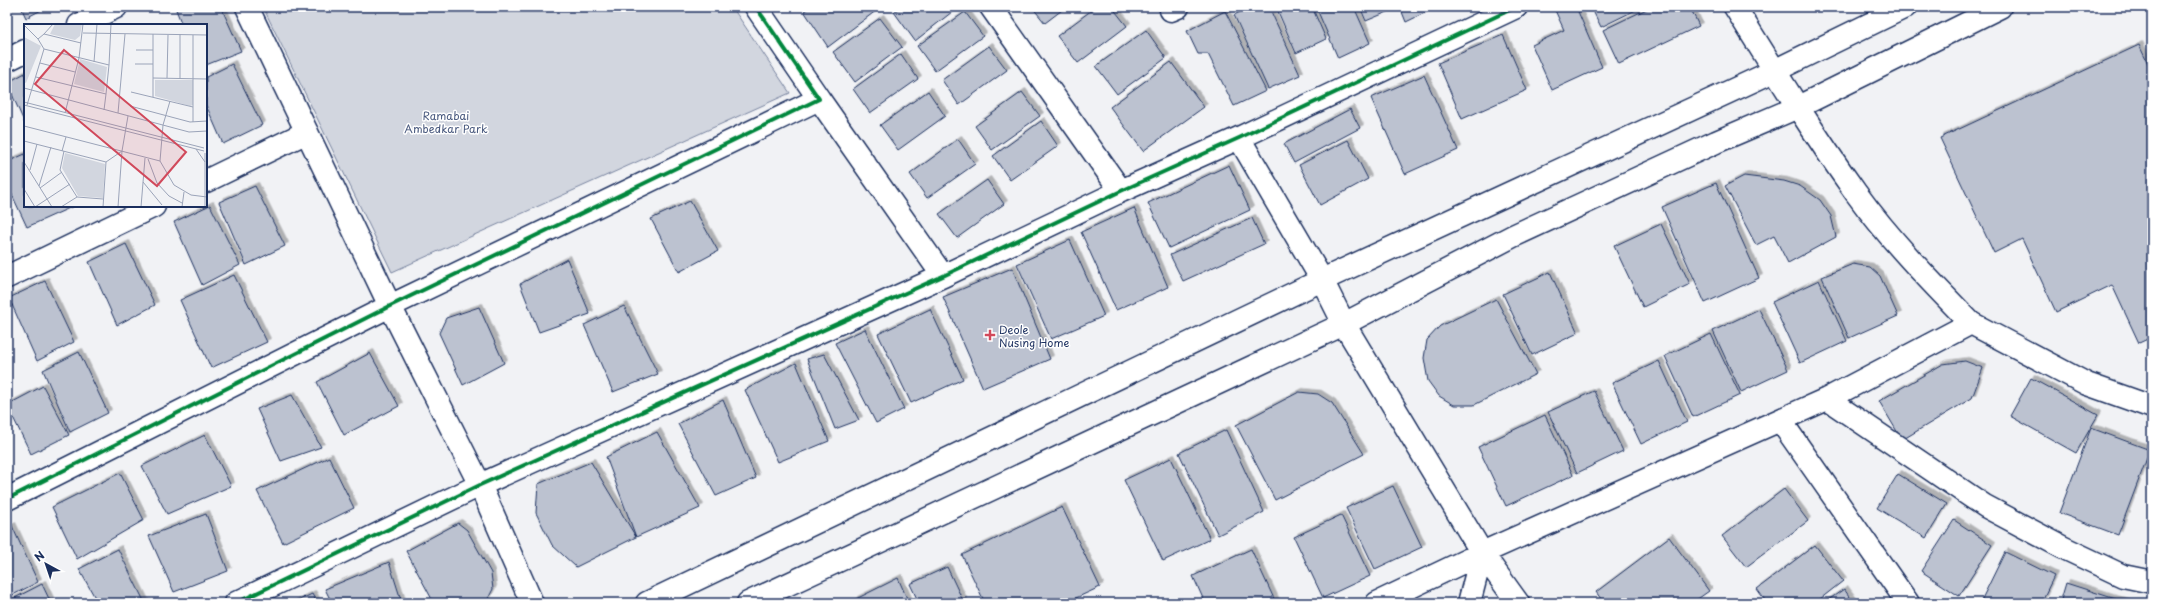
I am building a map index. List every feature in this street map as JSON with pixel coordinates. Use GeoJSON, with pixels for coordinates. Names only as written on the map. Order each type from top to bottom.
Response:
{"type":"FeatureCollection","features":[{"type":"Feature","properties":{"kind":"street"},"geometry":{"type":"LineString","coordinates":[[81,24],[116,7]]}},
{"type":"Feature","properties":{"kind":"street"},"geometry":{"type":"LineString","coordinates":[[247,7],[390,306],[480,485],[532,603]]}},
{"type":"Feature","properties":{"kind":"street"},"geometry":{"type":"LineString","coordinates":[[756,7],[943,276]]}},
{"type":"Feature","properties":{"kind":"street"},"geometry":{"type":"LineString","coordinates":[[991,7],[1121,191]]}},
{"type":"Feature","properties":{"kind":"street"},"geometry":{"type":"LineString","coordinates":[[236,603],[480,485],[943,276],[1121,191],[1239,138],[1516,7]]}},
{"type":"Feature","properties":{"kind":"street"},"geometry":{"type":"LineString","coordinates":[[1735,7],[1774,71],[1857,194],[1912,261],[1971,323],[2087,384],[2152,407]]}},
{"type":"Feature","properties":{"kind":"street"},"geometry":{"type":"LineString","coordinates":[[647,603],[1322,280],[1774,71],[1905,7]]}},
{"type":"Feature","properties":{"kind":"street"},"geometry":{"type":"LineString","coordinates":[[748,603],[1344,324],[1513,236],[1716,142],[1798,107],[2000,7]]}},
{"type":"Feature","properties":{"kind":"street"},"geometry":{"type":"LineString","coordinates":[[7,60],[24,52]]}},
{"type":"Feature","properties":{"kind":"street"},"geometry":{"type":"LineString","coordinates":[[7,499],[390,306],[819,99]]}},
{"type":"Feature","properties":{"kind":"street"},"geometry":{"type":"LineString","coordinates":[[207,181],[307,132]]}},
{"type":"Feature","properties":{"kind":"street"},"geometry":{"type":"LineString","coordinates":[[1239,138],[1322,280],[1344,324],[1482,553],[1518,603]]}},
{"type":"Feature","properties":{"kind":"street"},"geometry":{"type":"LineString","coordinates":[[7,277],[152,207]]}},
{"type":"Feature","properties":{"kind":"street"},"geometry":{"type":"LineString","coordinates":[[1377,603],[1482,553],[1827,399],[1971,323]]}},
{"type":"Feature","properties":{"kind":"street"},"geometry":{"type":"LineString","coordinates":[[1827,399],[1985,506],[2062,547],[2123,576],[2152,582]]}},
{"type":"Feature","properties":{"kind":"street"},"geometry":{"type":"LineString","coordinates":[[1780,420],[1908,603]]}},
{"type":"Feature","properties":{"kind":"street"},"geometry":{"type":"LineString","coordinates":[[1469,603],[1482,553]]}},
{"type":"Feature","properties":{"kind":"green space","name":"Ramabai Ambedkar Park"},"geometry":{"type":"Polygon","coordinates":[[[263,7],[732,7],[790,93],[392,272],[263,7]]]}},
{"type":"Feature","properties":{"kind":"building"},"geometry":{"type":"Polygon","coordinates":[[[21,7],[47,7],[26,18],[21,7]]]}},
{"type":"Feature","properties":{"kind":"building"},"geometry":{"type":"Polygon","coordinates":[[[175,7],[221,7],[241,51],[207,65],[207,24],[182,24],[175,7]]]}},
{"type":"Feature","properties":{"kind":"building"},"geometry":{"type":"Polygon","coordinates":[[[810,7],[881,7],[828,47],[804,11],[810,7]]]}},
{"type":"Feature","properties":{"kind":"building"},"geometry":{"type":"Polygon","coordinates":[[[900,7],[957,8],[915,41],[894,12],[900,7]]]}},
{"type":"Feature","properties":{"kind":"building"},"geometry":{"type":"Polygon","coordinates":[[[1032,7],[1066,7],[1045,23],[1032,7]]]}},
{"type":"Feature","properties":{"kind":"building"},"geometry":{"type":"Polygon","coordinates":[[[1096,7],[1112,7],[1127,26],[1078,63],[1057,36],[1096,7]]]}},
{"type":"Feature","properties":{"kind":"building"},"geometry":{"type":"Polygon","coordinates":[[[1250,7],[1269,7],[1300,75],[1268,89],[1234,15],[1250,7]]]}},
{"type":"Feature","properties":{"kind":"building"},"geometry":{"type":"Polygon","coordinates":[[[1276,7],[1312,7],[1326,39],[1296,53],[1276,7]]]}},
{"type":"Feature","properties":{"kind":"building"},"geometry":{"type":"Polygon","coordinates":[[[1316,7],[1354,7],[1370,43],[1338,58],[1316,7]]]}},
{"type":"Feature","properties":{"kind":"building"},"geometry":{"type":"Polygon","coordinates":[[[1360,7],[1397,7],[1397,8],[1366,21],[1360,7]]]}},
{"type":"Feature","properties":{"kind":"building"},"geometry":{"type":"Polygon","coordinates":[[[1400,7],[1437,7],[1406,22],[1400,7]]]}},
{"type":"Feature","properties":{"kind":"building"},"geometry":{"type":"Polygon","coordinates":[[[1576,7],[1602,67],[1552,90],[1532,45],[1564,30],[1554,8],[1576,7]]]}},
{"type":"Feature","properties":{"kind":"building"},"geometry":{"type":"Polygon","coordinates":[[[1591,7],[1642,7],[1601,27],[1591,7]]]}},
{"type":"Feature","properties":{"kind":"building"},"geometry":{"type":"Polygon","coordinates":[[[1651,7],[1690,7],[1699,26],[1619,64],[1603,30],[1651,7]]]}},
{"type":"Feature","properties":{"kind":"building"},"geometry":{"type":"Polygon","coordinates":[[[1225,11],[1266,91],[1234,106],[1208,54],[1198,54],[1187,31],[1225,11]]]}},
{"type":"Feature","properties":{"kind":"building"},"geometry":{"type":"Polygon","coordinates":[[[965,12],[983,36],[935,71],[917,46],[965,12]]]}},
{"type":"Feature","properties":{"kind":"building"},"geometry":{"type":"Polygon","coordinates":[[[880,18],[902,47],[855,82],[833,52],[880,18]]]}},
{"type":"Feature","properties":{"kind":"building"},"geometry":{"type":"Polygon","coordinates":[[[1146,30],[1166,58],[1117,94],[1096,66],[1146,30]]]}},
{"type":"Feature","properties":{"kind":"building"},"geometry":{"type":"Polygon","coordinates":[[[1503,35],[1527,90],[1462,119],[1438,63],[1503,35]]]}},
{"type":"Feature","properties":{"kind":"building"},"geometry":{"type":"Polygon","coordinates":[[[2139,45],[2152,72],[2152,337],[2139,343],[2112,285],[2056,312],[2022,239],[1994,253],[1940,138],[2139,45]]]}},
{"type":"Feature","properties":{"kind":"building"},"geometry":{"type":"Polygon","coordinates":[[[989,46],[1007,70],[959,105],[942,80],[989,46]]]}},
{"type":"Feature","properties":{"kind":"building"},"geometry":{"type":"Polygon","coordinates":[[[901,54],[918,79],[870,113],[853,89],[901,54]]]}},
{"type":"Feature","properties":{"kind":"building"},"geometry":{"type":"Polygon","coordinates":[[[1171,62],[1204,107],[1143,151],[1110,107],[1171,62]]]}},
{"type":"Feature","properties":{"kind":"building"},"geometry":{"type":"Polygon","coordinates":[[[232,64],[262,125],[223,144],[207,107],[207,76],[232,64]]]}},
{"type":"Feature","properties":{"kind":"building"},"geometry":{"type":"Polygon","coordinates":[[[24,74],[24,122],[7,83],[24,74]]]}},
{"type":"Feature","properties":{"kind":"building"},"geometry":{"type":"Polygon","coordinates":[[[1424,75],[1458,150],[1405,174],[1371,98],[1424,75]]]}},
{"type":"Feature","properties":{"kind":"building"},"geometry":{"type":"Polygon","coordinates":[[[928,91],[945,116],[898,150],[880,125],[928,91]]]}},
{"type":"Feature","properties":{"kind":"building"},"geometry":{"type":"Polygon","coordinates":[[[1022,92],[1040,116],[992,150],[975,126],[1022,92]]]}},
{"type":"Feature","properties":{"kind":"building"},"geometry":{"type":"Polygon","coordinates":[[[1350,109],[1360,128],[1294,163],[1284,144],[1350,109]]]}},
{"type":"Feature","properties":{"kind":"building"},"geometry":{"type":"Polygon","coordinates":[[[1041,121],[1058,146],[1010,180],[993,156],[1041,121]]]}},
{"type":"Feature","properties":{"kind":"building"},"geometry":{"type":"Polygon","coordinates":[[[958,139],[975,164],[927,198],[910,174],[958,139]]]}},
{"type":"Feature","properties":{"kind":"building"},"geometry":{"type":"Polygon","coordinates":[[[1348,140],[1368,179],[1320,205],[1299,165],[1348,140]]]}},
{"type":"Feature","properties":{"kind":"building"},"geometry":{"type":"Polygon","coordinates":[[[24,154],[24,207],[72,207],[27,227],[7,184],[7,162],[24,154]]]}},
{"type":"Feature","properties":{"kind":"building"},"geometry":{"type":"Polygon","coordinates":[[[1229,165],[1250,210],[1169,248],[1148,203],[1229,165]]]}},
{"type":"Feature","properties":{"kind":"building"},"geometry":{"type":"Polygon","coordinates":[[[1744,176],[1784,181],[1800,186],[1820,200],[1831,216],[1836,237],[1788,263],[1774,236],[1756,245],[1725,186],[1744,176]]]}},
{"type":"Feature","properties":{"kind":"building"},"geometry":{"type":"Polygon","coordinates":[[[987,180],[1004,204],[957,238],[939,214],[987,180]]]}},
{"type":"Feature","properties":{"kind":"building"},"geometry":{"type":"Polygon","coordinates":[[[1716,183],[1759,278],[1705,303],[1662,207],[1716,183]]]}},
{"type":"Feature","properties":{"kind":"building"},"geometry":{"type":"Polygon","coordinates":[[[255,186],[285,246],[246,265],[219,202],[255,186]]]}},
{"type":"Feature","properties":{"kind":"building"},"geometry":{"type":"Polygon","coordinates":[[[690,201],[718,251],[679,272],[651,219],[690,201]]]}},
{"type":"Feature","properties":{"kind":"building"},"geometry":{"type":"Polygon","coordinates":[[[210,205],[240,265],[202,285],[174,222],[210,205]]]}},
{"type":"Feature","properties":{"kind":"building"},"geometry":{"type":"Polygon","coordinates":[[[1134,208],[1168,287],[1116,310],[1081,232],[1134,208]]]}},
{"type":"Feature","properties":{"kind":"building"},"geometry":{"type":"Polygon","coordinates":[[[1252,218],[1264,244],[1183,281],[1170,255],[1252,218]]]}},
{"type":"Feature","properties":{"kind":"building"},"geometry":{"type":"Polygon","coordinates":[[[1661,224],[1690,284],[1643,307],[1614,246],[1661,224]]]}},
{"type":"Feature","properties":{"kind":"building"},"geometry":{"type":"Polygon","coordinates":[[[1070,240],[1104,316],[1051,339],[1017,264],[1070,240]]]}},
{"type":"Feature","properties":{"kind":"building"},"geometry":{"type":"Polygon","coordinates":[[[126,244],[155,305],[117,325],[89,262],[126,244]]]}},
{"type":"Feature","properties":{"kind":"building"},"geometry":{"type":"Polygon","coordinates":[[[567,259],[590,314],[539,332],[520,284],[567,259]]]}},
{"type":"Feature","properties":{"kind":"building"},"geometry":{"type":"Polygon","coordinates":[[[1853,264],[1870,267],[1880,276],[1898,316],[1849,338],[1822,277],[1853,264]]]}},
{"type":"Feature","properties":{"kind":"building"},"geometry":{"type":"Polygon","coordinates":[[[1012,268],[1050,359],[983,388],[943,297],[1012,268]]]}},
{"type":"Feature","properties":{"kind":"building"},"geometry":{"type":"Polygon","coordinates":[[[1550,272],[1578,333],[1532,355],[1503,294],[1550,272]]]}},
{"type":"Feature","properties":{"kind":"building"},"geometry":{"type":"Polygon","coordinates":[[[234,275],[267,342],[211,368],[180,300],[234,275]]]}},
{"type":"Feature","properties":{"kind":"building"},"geometry":{"type":"Polygon","coordinates":[[[1819,280],[1847,341],[1800,363],[1772,302],[1819,280]]]}},
{"type":"Feature","properties":{"kind":"building"},"geometry":{"type":"Polygon","coordinates":[[[45,281],[74,342],[37,361],[9,298],[45,281]]]}},
{"type":"Feature","properties":{"kind":"building"},"geometry":{"type":"Polygon","coordinates":[[[1496,299],[1536,374],[1474,405],[1454,405],[1439,396],[1428,381],[1424,358],[1427,340],[1440,326],[1496,299]]]}},
{"type":"Feature","properties":{"kind":"building"},"geometry":{"type":"Polygon","coordinates":[[[624,306],[658,374],[613,392],[584,325],[624,306]]]}},
{"type":"Feature","properties":{"kind":"building"},"geometry":{"type":"Polygon","coordinates":[[[479,307],[504,363],[463,385],[439,333],[446,318],[479,307]]]}},
{"type":"Feature","properties":{"kind":"building"},"geometry":{"type":"Polygon","coordinates":[[[930,309],[963,379],[911,403],[878,334],[930,309]]]}},
{"type":"Feature","properties":{"kind":"building"},"geometry":{"type":"Polygon","coordinates":[[[1759,309],[1788,370],[1741,392],[1713,331],[1759,309]]]}},
{"type":"Feature","properties":{"kind":"building"},"geometry":{"type":"Polygon","coordinates":[[[865,329],[904,409],[876,423],[835,343],[865,329]]]}},
{"type":"Feature","properties":{"kind":"building"},"geometry":{"type":"Polygon","coordinates":[[[1711,334],[1740,395],[1693,417],[1665,356],[1711,334]]]}},
{"type":"Feature","properties":{"kind":"building"},"geometry":{"type":"Polygon","coordinates":[[[79,352],[108,413],[70,432],[43,370],[79,352]]]}},
{"type":"Feature","properties":{"kind":"building"},"geometry":{"type":"Polygon","coordinates":[[[370,353],[399,406],[344,435],[317,382],[370,353]]]}},
{"type":"Feature","properties":{"kind":"building"},"geometry":{"type":"Polygon","coordinates":[[[824,354],[859,420],[835,429],[807,359],[824,354]]]}},
{"type":"Feature","properties":{"kind":"building"},"geometry":{"type":"Polygon","coordinates":[[[1659,361],[1687,422],[1641,444],[1612,383],[1659,361]]]}},
{"type":"Feature","properties":{"kind":"building"},"geometry":{"type":"Polygon","coordinates":[[[1965,361],[1983,368],[1972,398],[1902,440],[1879,401],[1943,364],[1965,361]]]}},
{"type":"Feature","properties":{"kind":"building"},"geometry":{"type":"Polygon","coordinates":[[[796,363],[829,441],[778,462],[745,390],[796,363]]]}},
{"type":"Feature","properties":{"kind":"building"},"geometry":{"type":"Polygon","coordinates":[[[2031,378],[2098,415],[2076,453],[2010,416],[2031,378]]]}},
{"type":"Feature","properties":{"kind":"building"},"geometry":{"type":"Polygon","coordinates":[[[43,386],[69,435],[31,454],[7,405],[43,386]]]}},
{"type":"Feature","properties":{"kind":"building"},"geometry":{"type":"Polygon","coordinates":[[[1594,391],[1623,451],[1577,473],[1548,412],[1594,391]]]}},
{"type":"Feature","properties":{"kind":"building"},"geometry":{"type":"Polygon","coordinates":[[[1299,392],[1318,394],[1332,403],[1364,454],[1275,500],[1236,425],[1299,392]]]}},
{"type":"Feature","properties":{"kind":"building"},"geometry":{"type":"Polygon","coordinates":[[[292,395],[321,447],[281,461],[257,409],[292,395]]]}},
{"type":"Feature","properties":{"kind":"building"},"geometry":{"type":"Polygon","coordinates":[[[723,400],[756,478],[716,496],[678,424],[723,400]]]}},
{"type":"Feature","properties":{"kind":"building"},"geometry":{"type":"Polygon","coordinates":[[[1545,415],[1573,475],[1506,506],[1478,447],[1545,415]]]}},
{"type":"Feature","properties":{"kind":"building"},"geometry":{"type":"Polygon","coordinates":[[[2091,428],[2150,450],[2118,535],[2059,513],[2091,428]]]}},
{"type":"Feature","properties":{"kind":"building"},"geometry":{"type":"Polygon","coordinates":[[[1226,430],[1264,512],[1218,535],[1179,453],[1226,430]]]}},
{"type":"Feature","properties":{"kind":"building"},"geometry":{"type":"Polygon","coordinates":[[[657,432],[700,508],[636,537],[606,457],[657,432]]]}},
{"type":"Feature","properties":{"kind":"building"},"geometry":{"type":"Polygon","coordinates":[[[205,435],[231,486],[167,514],[142,466],[205,435]]]}},
{"type":"Feature","properties":{"kind":"building"},"geometry":{"type":"Polygon","coordinates":[[[329,457],[354,508],[283,543],[257,491],[329,457]]]}},
{"type":"Feature","properties":{"kind":"building"},"geometry":{"type":"Polygon","coordinates":[[[1171,458],[1210,539],[1163,561],[1124,480],[1171,458]]]}},
{"type":"Feature","properties":{"kind":"building"},"geometry":{"type":"Polygon","coordinates":[[[591,462],[636,537],[576,567],[552,545],[536,513],[538,484],[591,462]]]}},
{"type":"Feature","properties":{"kind":"building"},"geometry":{"type":"Polygon","coordinates":[[[120,473],[144,520],[77,559],[52,507],[120,473]]]}},
{"type":"Feature","properties":{"kind":"building"},"geometry":{"type":"Polygon","coordinates":[[[1898,474],[1947,504],[1926,538],[1877,508],[1898,474]]]}},
{"type":"Feature","properties":{"kind":"building"},"geometry":{"type":"Polygon","coordinates":[[[1393,486],[1422,547],[1375,569],[1346,508],[1393,486]]]}},
{"type":"Feature","properties":{"kind":"building"},"geometry":{"type":"Polygon","coordinates":[[[1784,489],[1808,521],[1746,567],[1722,536],[1784,489]]]}},
{"type":"Feature","properties":{"kind":"building"},"geometry":{"type":"Polygon","coordinates":[[[1062,507],[1100,587],[1065,603],[985,603],[962,555],[1062,507]]]}},
{"type":"Feature","properties":{"kind":"building"},"geometry":{"type":"Polygon","coordinates":[[[206,514],[228,571],[174,592],[149,536],[206,514]]]}},
{"type":"Feature","properties":{"kind":"building"},"geometry":{"type":"Polygon","coordinates":[[[1341,515],[1370,576],[1323,598],[1294,537],[1341,515]]]}},
{"type":"Feature","properties":{"kind":"building"},"geometry":{"type":"Polygon","coordinates":[[[1954,520],[1992,545],[1959,596],[1921,571],[1954,520]]]}},
{"type":"Feature","properties":{"kind":"building"},"geometry":{"type":"Polygon","coordinates":[[[458,523],[467,530],[491,573],[493,589],[486,603],[434,603],[406,551],[458,523]]]}},
{"type":"Feature","properties":{"kind":"building"},"geometry":{"type":"Polygon","coordinates":[[[12,526],[38,582],[7,598],[7,529],[12,526]]]}},
{"type":"Feature","properties":{"kind":"building"},"geometry":{"type":"Polygon","coordinates":[[[2152,526],[2152,546],[2147,544],[2152,526]]]}},
{"type":"Feature","properties":{"kind":"building"},"geometry":{"type":"Polygon","coordinates":[[[1669,537],[1709,591],[1692,603],[1604,603],[1596,592],[1669,537]]]}},
{"type":"Feature","properties":{"kind":"building"},"geometry":{"type":"Polygon","coordinates":[[[1815,545],[1843,581],[1815,603],[1767,603],[1757,589],[1815,545]]]}},
{"type":"Feature","properties":{"kind":"building"},"geometry":{"type":"Polygon","coordinates":[[[118,549],[145,603],[98,603],[79,569],[118,549]]]}},
{"type":"Feature","properties":{"kind":"building"},"geometry":{"type":"Polygon","coordinates":[[[1251,549],[1276,603],[1205,603],[1193,576],[1251,549]]]}},
{"type":"Feature","properties":{"kind":"building"},"geometry":{"type":"Polygon","coordinates":[[[2005,552],[2054,576],[2041,603],[1980,603],[2005,552]]]}},
{"type":"Feature","properties":{"kind":"building"},"geometry":{"type":"Polygon","coordinates":[[[389,562],[402,603],[332,603],[325,589],[389,562]]]}},
{"type":"Feature","properties":{"kind":"building"},"geometry":{"type":"Polygon","coordinates":[[[947,567],[964,603],[919,603],[910,584],[947,567]]]}},
{"type":"Feature","properties":{"kind":"building"},"geometry":{"type":"Polygon","coordinates":[[[898,578],[909,603],[855,603],[854,600],[898,578]]]}},
{"type":"Feature","properties":{"kind":"building"},"geometry":{"type":"Polygon","coordinates":[[[2066,583],[2128,603],[2060,603],[2066,583]]]}},
{"type":"Feature","properties":{"kind":"building"},"geometry":{"type":"Polygon","coordinates":[[[42,584],[51,603],[7,603],[7,602],[42,584]]]}},
{"type":"Feature","properties":{"kind":"building"},"geometry":{"type":"Polygon","coordinates":[[[1844,589],[1854,603],[1824,603],[1844,589]]]}},
{"type":"Feature","properties":{"kind":"building"},"geometry":{"type":"Polygon","coordinates":[[[312,594],[317,603],[293,603],[312,594]]]}},
{"type":"Feature","properties":{"kind":"cycle path"},"geometry":{"type":"LineString","coordinates":[[7,499],[390,306],[819,99],[756,7]]}},
{"type":"Feature","properties":{"kind":"cycle path"},"geometry":{"type":"LineString","coordinates":[[236,603],[480,485],[943,276],[1121,191],[1239,138],[1516,7]]}},
{"type":"Feature","properties":{"kind":"place","name":"Deole Nusing Home"},"geometry":{"type":"Point","coordinates":[990,335]}}]}
